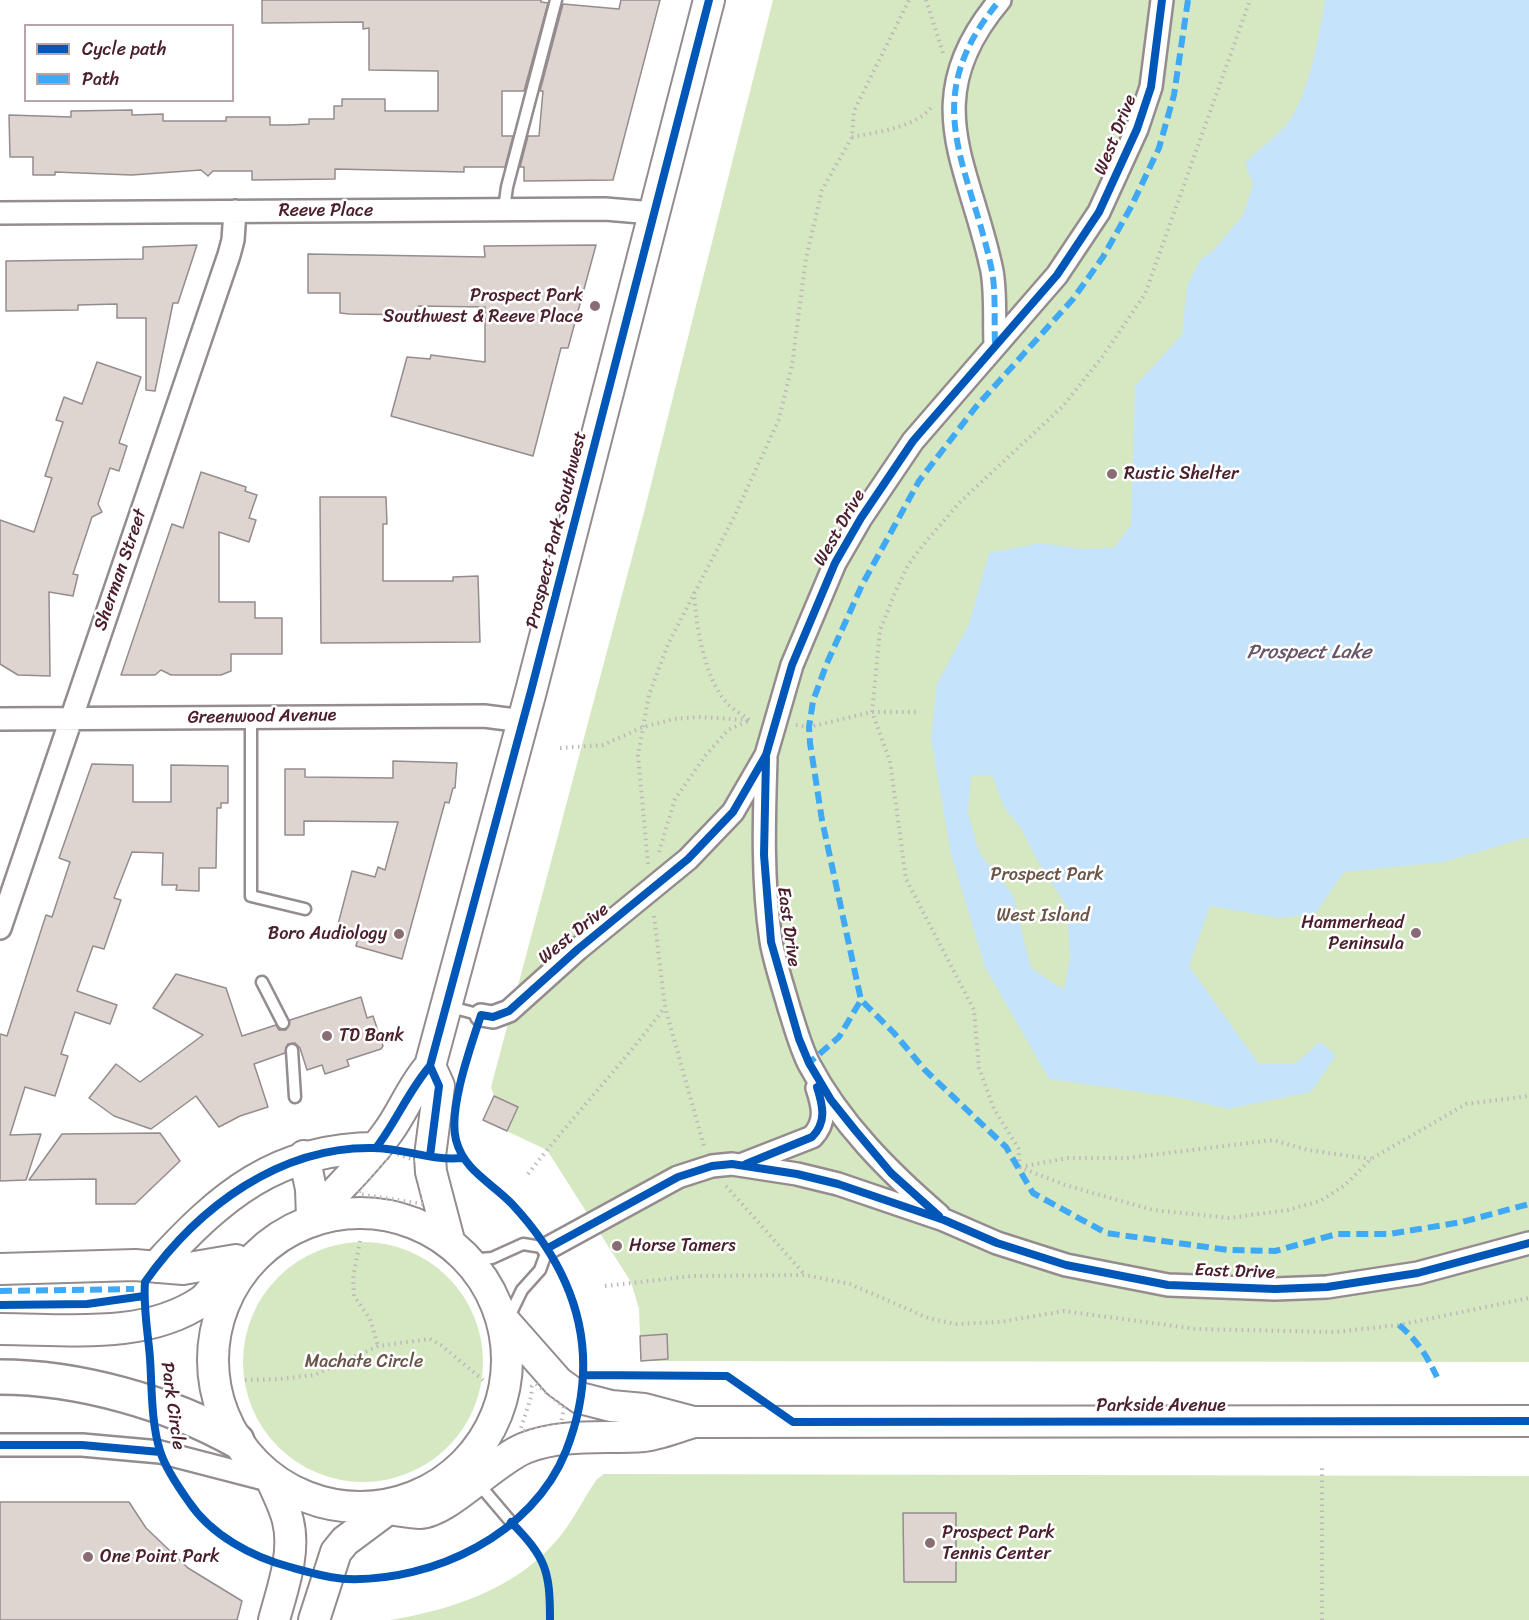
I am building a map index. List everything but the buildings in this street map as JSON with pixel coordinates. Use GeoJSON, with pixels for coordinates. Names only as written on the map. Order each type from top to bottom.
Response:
{"type":"FeatureCollection","features":[{"type":"Feature","properties":{"kind":"highway"},"geometry":{"type":"LineString","coordinates":[[0,1377],[50,1380],[99,1390],[190,1417],[237,1441]]}},
{"type":"Feature","properties":{"kind":"main road","name":"Prospect Park Southwest"},"geometry":{"type":"LineString","coordinates":[[312,1218],[383,1150],[417,1081],[430,1066],[523,721],[709,0]]}},
{"type":"Feature","properties":{"kind":"main road"},"geometry":{"type":"LineString","coordinates":[[430,1066],[439,1086],[430,1156],[436,1196],[459,1252]]}},
{"type":"Feature","properties":{"kind":"main road"},"geometry":{"type":"LineString","coordinates":[[156,1267],[194,1226],[237,1190],[267,1172],[304,1156],[346,1148],[383,1150]]}},
{"type":"Feature","properties":{"kind":"main road"},"geometry":{"type":"LineString","coordinates":[[304,1156],[311,1189],[312,1218]]}},
{"type":"Feature","properties":{"kind":"main road"},"geometry":{"type":"LineString","coordinates":[[0,1329],[86,1329],[147,1325],[167,1320],[204,1299],[236,1260],[312,1218],[352,1214],[388,1217],[430,1231],[459,1252],[483,1279],[506,1323],[507,1364],[504,1388],[482,1436],[465,1459],[414,1500],[388,1509],[345,1541],[336,1552],[314,1620]]}},
{"type":"Feature","properties":{"kind":"main road"},"geometry":{"type":"LineString","coordinates":[[267,1242],[231,1292],[221,1313],[214,1339],[213,1365],[216,1386],[237,1441],[272,1481],[288,1520],[290,1537],[287,1566],[274,1620]]}},
{"type":"Feature","properties":{"kind":"main road"},"geometry":{"type":"LineString","coordinates":[[0,1269],[156,1267],[183,1269],[236,1260]]}},
{"type":"Feature","properties":{"kind":"main road","name":"Parkside Avenue"},"geometry":{"type":"LineString","coordinates":[[506,1323],[558,1382],[580,1398],[611,1406],[644,1409],[693,1422],[1529,1421]]}},
{"type":"Feature","properties":{"kind":"main road","name":"Parkside Avenue"},"geometry":{"type":"LineString","coordinates":[[388,1509],[422,1513],[446,1503],[500,1461],[525,1448],[546,1442],[597,1436],[646,1436],[693,1422]]}},
{"type":"Feature","properties":{"kind":"main road"},"geometry":{"type":"LineString","coordinates":[[272,1481],[296,1494],[321,1502],[347,1507],[388,1509]]}},
{"type":"Feature","properties":{"kind":"street"},"geometry":{"type":"LineString","coordinates":[[995,344],[992,273],[956,142],[954,99],[957,80],[978,34],[1000,0]]}},
{"type":"Feature","properties":{"kind":"street","name":"West Drive"},"geometry":{"type":"LineString","coordinates":[[481,1015],[493,1017],[508,1011],[578,949],[651,891],[714,834],[733,812],[766,755],[792,665],[835,563],[861,518],[913,441],[1030,306],[1073,252],[1099,212],[1119,173],[1151,87],[1162,0]]}},
{"type":"Feature","properties":{"kind":"street","name":"Reeve Place"},"geometry":{"type":"LineString","coordinates":[[0,213],[605,209],[653,213]]}},
{"type":"Feature","properties":{"kind":"street","name":"Sherman Street"},"geometry":{"type":"LineString","coordinates":[[0,928],[233,240],[235,211]]}},
{"type":"Feature","properties":{"kind":"street","name":"Greenwood Avenue"},"geometry":{"type":"LineString","coordinates":[[0,719],[484,716],[523,721]]}},
{"type":"Feature","properties":{"kind":"street","name":"East Drive"},"geometry":{"type":"LineString","coordinates":[[743,1165],[812,1137],[820,1129],[824,1113],[793,1020],[771,942],[764,855],[766,755]]}},
{"type":"Feature","properties":{"kind":"street","name":"East Drive"},"geometry":{"type":"LineString","coordinates":[[809,1063],[831,1100],[891,1173],[944,1220]]}},
{"type":"Feature","properties":{"kind":"street","name":"East Drive"},"geometry":{"type":"LineString","coordinates":[[548,1248],[678,1177],[712,1166],[743,1165],[797,1173],[838,1184],[944,1220],[997,1244],[1066,1265],[1168,1285],[1275,1289],[1327,1287],[1419,1273],[1529,1243]]}},
{"type":"Feature","properties":{"kind":"street"},"geometry":{"type":"LineString","coordinates":[[0,1445],[82,1445],[160,1452],[272,1481]]}},
{"type":"Feature","properties":{"kind":"lane"},"geometry":{"type":"LineString","coordinates":[[504,209],[507,188],[556,0]]}},
{"type":"Feature","properties":{"kind":"lane"},"geometry":{"type":"LineString","coordinates":[[251,717],[251,896],[305,909]]}},
{"type":"Feature","properties":{"kind":"lane"},"geometry":{"type":"LineString","coordinates":[[262,982],[283,1023]]}},
{"type":"Feature","properties":{"kind":"lane"},"geometry":{"type":"LineString","coordinates":[[447,1006],[481,1015]]}},
{"type":"Feature","properties":{"kind":"lane"},"geometry":{"type":"LineString","coordinates":[[292,1050],[295,1097]]}},
{"type":"Feature","properties":{"kind":"lane"},"geometry":{"type":"LineString","coordinates":[[459,1252],[492,1258],[523,1244],[548,1248],[540,1270],[522,1290],[506,1323]]}},
{"type":"Feature","properties":{"kind":"lane"},"geometry":{"type":"LineString","coordinates":[[475,1480],[511,1522]]}},
{"type":"Feature","properties":{"kind":"path"},"geometry":{"type":"LineString","coordinates":[[806,1275],[750,1215],[712,1166],[700,1137],[665,1007],[638,755],[656,670],[694,591],[734,517],[779,419],[792,365],[806,258],[822,190],[852,137],[854,111],[909,0]]}},
{"type":"Feature","properties":{"kind":"path"},"geometry":{"type":"LineString","coordinates":[[852,137],[892,129],[926,113],[957,80],[940,47],[926,0]]}},
{"type":"Feature","properties":{"kind":"path"},"geometry":{"type":"LineString","coordinates":[[1019,1167],[1019,1149],[994,1109],[979,1068],[974,1010],[906,879],[890,761],[872,712],[880,630],[908,565],[961,501],[1062,407],[1103,356],[1145,294],[1250,0]]}},
{"type":"Feature","properties":{"kind":"path"},"geometry":{"type":"LineString","coordinates":[[694,591],[697,627],[715,682],[727,703],[750,720]]}},
{"type":"Feature","properties":{"kind":"path"},"geometry":{"type":"LineString","coordinates":[[786,724],[808,727],[872,712],[920,712]]}},
{"type":"Feature","properties":{"kind":"path"},"geometry":{"type":"LineString","coordinates":[[560,748],[603,745],[643,727],[674,719],[698,717],[750,720]]}},
{"type":"Feature","properties":{"kind":"path"},"geometry":{"type":"LineString","coordinates":[[651,891],[663,835],[675,799],[705,756],[728,730],[750,720]]}},
{"type":"Feature","properties":{"kind":"path"},"geometry":{"type":"LineString","coordinates":[[528,1174],[569,1122],[632,1052],[665,1007]]}},
{"type":"Feature","properties":{"kind":"path"},"geometry":{"type":"LineString","coordinates":[[1019,1167],[1065,1185],[1153,1210],[1229,1218],[1287,1210],[1320,1202],[1346,1185],[1371,1160],[1466,1104],[1529,1096]]}},
{"type":"Feature","properties":{"kind":"path"},"geometry":{"type":"LineString","coordinates":[[1019,1167],[1068,1158],[1127,1158],[1273,1140],[1308,1150],[1371,1160]]}},
{"type":"Feature","properties":{"kind":"path"},"geometry":{"type":"LineString","coordinates":[[383,1150],[420,1162],[423,1204],[359,1194],[383,1150]]}},
{"type":"Feature","properties":{"kind":"path"},"geometry":{"type":"LineString","coordinates":[[383,1150],[430,1156]]}},
{"type":"Feature","properties":{"kind":"path"},"geometry":{"type":"LineString","coordinates":[[360,1241],[353,1278],[354,1296],[370,1319],[378,1346]]}},
{"type":"Feature","properties":{"kind":"path"},"geometry":{"type":"LineString","coordinates":[[605,1286],[692,1276],[806,1275],[850,1284],[928,1318],[956,1324],[999,1323],[1064,1311],[1196,1329],[1335,1332],[1399,1325],[1529,1298]]}},
{"type":"Feature","properties":{"kind":"path"},"geometry":{"type":"LineString","coordinates":[[245,1380],[314,1375],[378,1346],[430,1339],[441,1345],[483,1380]]}},
{"type":"Feature","properties":{"kind":"path"},"geometry":{"type":"LineString","coordinates":[[536,1384],[564,1407],[564,1415],[561,1424],[523,1431],[521,1428],[531,1397],[532,1386],[536,1384]]}},
{"type":"Feature","properties":{"kind":"path"},"geometry":{"type":"LineString","coordinates":[[1322,1422],[1322,1620]]}},
{"type":"Feature","properties":{"kind":"path"},"geometry":{"type":"LineString","coordinates":[[511,1522],[528,1539],[544,1566],[550,1582],[550,1620]]}},
{"type":"Feature","properties":{"kind":"green space","name":"Prospect Park"},"geometry":{"type":"Polygon","coordinates":[[[773,0],[1529,0],[1529,1362],[641,1361],[639,1309],[631,1282],[547,1150],[483,1120],[494,1096],[491,1087],[643,516],[773,0]]]}},
{"type":"Feature","properties":{"kind":"green space","name":"Machate Circle"},"geometry":{"type":"Polygon","coordinates":[[[351,1242],[375,1242],[398,1247],[420,1256],[448,1277],[463,1295],[474,1316],[481,1339],[483,1362],[481,1385],[474,1408],[463,1429],[448,1447],[420,1468],[398,1477],[375,1482],[351,1482],[328,1477],[306,1468],[287,1455],[270,1438],[257,1419],[248,1397],[243,1374],[243,1350],[248,1327],[257,1305],[270,1286],[287,1269],[306,1256],[328,1247],[351,1242]]]}},
{"type":"Feature","properties":{"kind":"green space"},"geometry":{"type":"Polygon","coordinates":[[[604,1474],[1529,1476],[1529,1620],[390,1620],[459,1603],[502,1584],[521,1572],[540,1558],[556,1541],[597,1479],[604,1474]]]}},
{"type":"Feature","properties":{"kind":"water","name":"Prospect Lake"},"geometry":{"type":"Polygon","coordinates":[[[1325,0],[1529,0],[1529,837],[1444,862],[1344,872],[1315,914],[1279,918],[1210,906],[1189,966],[1259,1064],[1295,1064],[1320,1042],[1336,1055],[1311,1092],[1228,1109],[1181,1098],[1049,1079],[985,967],[951,854],[931,739],[937,684],[969,624],[989,553],[1040,543],[1082,549],[1114,548],[1131,525],[1135,386],[1182,335],[1187,286],[1200,260],[1213,251],[1243,215],[1253,184],[1245,163],[1286,125],[1301,100],[1312,66],[1325,0]],[[992,775],[971,776],[968,813],[979,852],[1013,895],[1031,968],[1064,990],[1070,958],[1067,907],[1036,858],[1022,830],[1004,807],[992,775]]]}},
{"type":"Feature","properties":{"kind":"marked path"},"geometry":{"type":"LineString","coordinates":[[995,343],[992,271],[962,165],[956,133],[954,102],[960,70],[974,36],[1000,0]]}},
{"type":"Feature","properties":{"kind":"marked path"},"geometry":{"type":"LineString","coordinates":[[1188,0],[1174,95],[1159,148],[1131,207],[1103,257],[1073,299],[975,408],[919,481],[862,585],[827,663],[813,701],[809,727],[810,743],[822,820],[861,1000],[894,1033],[925,1070],[1006,1147],[1033,1193],[1106,1233],[1228,1250],[1275,1251],[1337,1234],[1389,1234],[1462,1222],[1529,1204]]}},
{"type":"Feature","properties":{"kind":"marked path"},"geometry":{"type":"LineString","coordinates":[[810,1067],[809,1063],[839,1037],[861,1000]]}},
{"type":"Feature","properties":{"kind":"marked path"},"geometry":{"type":"LineString","coordinates":[[0,1291],[134,1289]]}},
{"type":"Feature","properties":{"kind":"marked path"},"geometry":{"type":"LineString","coordinates":[[1399,1325],[1421,1349],[1437,1377]]}},
{"type":"Feature","properties":{"kind":"cycle path"},"geometry":{"type":"LineString","coordinates":[[376,1148],[430,1066],[531,691],[709,0]]}},
{"type":"Feature","properties":{"kind":"cycle path","name":"Park Circle"},"geometry":{"type":"LineString","coordinates":[[462,1158],[440,1158],[376,1148],[341,1150],[307,1157],[275,1169],[216,1206],[190,1229],[145,1282],[153,1417],[160,1451],[165,1464],[198,1514],[209,1525],[247,1551],[276,1563],[311,1573],[347,1579],[380,1578],[413,1572],[445,1562],[505,1529],[530,1506],[551,1480],[566,1451],[577,1416],[583,1383],[583,1351],[578,1319],[568,1289],[554,1260],[535,1231],[512,1204],[465,1160],[456,1140],[454,1127],[458,1095],[481,1015],[493,1017],[509,1011],[578,949],[688,859],[733,812],[766,755],[792,665],[835,563],[861,518],[913,441],[1057,275],[1099,212],[1137,129],[1151,87],[1162,0]]}},
{"type":"Feature","properties":{"kind":"cycle path"},"geometry":{"type":"LineString","coordinates":[[766,758],[764,855],[771,942],[799,1039],[809,1063],[831,1100],[891,1173],[939,1216]]}},
{"type":"Feature","properties":{"kind":"cycle path"},"geometry":{"type":"LineString","coordinates":[[430,1066],[439,1086],[430,1156]]}},
{"type":"Feature","properties":{"kind":"cycle path"},"geometry":{"type":"LineString","coordinates":[[746,1164],[812,1137],[822,1120],[821,1101],[817,1087]]}},
{"type":"Feature","properties":{"kind":"cycle path"},"geometry":{"type":"LineString","coordinates":[[548,1248],[678,1177],[712,1166],[732,1164],[797,1174],[838,1184],[944,1220],[997,1243],[1066,1265],[1168,1285],[1275,1289],[1327,1287],[1418,1273],[1529,1243]]}},
{"type":"Feature","properties":{"kind":"cycle path"},"geometry":{"type":"LineString","coordinates":[[0,1305],[87,1304],[144,1296]]}},
{"type":"Feature","properties":{"kind":"cycle path"},"geometry":{"type":"LineString","coordinates":[[585,1375],[727,1376],[793,1422],[1529,1421]]}},
{"type":"Feature","properties":{"kind":"cycle path","name":"Park Circle"},"geometry":{"type":"LineString","coordinates":[[0,1445],[82,1445],[160,1452]]}},
{"type":"Feature","properties":{"kind":"cycle path"},"geometry":{"type":"LineString","coordinates":[[511,1522],[532,1545],[544,1566],[549,1589],[550,1620]]}},
{"type":"Feature","properties":{"kind":"place","name":"Prospect Park Southwest & Reeve Place"},"geometry":{"type":"Point","coordinates":[595,306]}},
{"type":"Feature","properties":{"kind":"place","name":"Rustic Shelter"},"geometry":{"type":"Point","coordinates":[1112,474]}},
{"type":"Feature","properties":{"kind":"place","name":"Hammerhead Peninsula"},"geometry":{"type":"Point","coordinates":[1416,933]}},
{"type":"Feature","properties":{"kind":"place","name":"Boro Audiology"},"geometry":{"type":"Point","coordinates":[399,934]}},
{"type":"Feature","properties":{"kind":"place","name":"TD Bank"},"geometry":{"type":"Point","coordinates":[327,1036]}},
{"type":"Feature","properties":{"kind":"place","name":"Horse Tamers"},"geometry":{"type":"Point","coordinates":[617,1246]}},
{"type":"Feature","properties":{"kind":"place","name":"Prospect Park Tennis Center"},"geometry":{"type":"Point","coordinates":[930,1543]}},
{"type":"Feature","properties":{"kind":"place","name":"One Point Park"},"geometry":{"type":"Point","coordinates":[88,1557]}},
{"type":"Feature","properties":{"kind":"park label","name":"West Island"},"geometry":{"type":"Point","coordinates":[1043,916]}}]}
